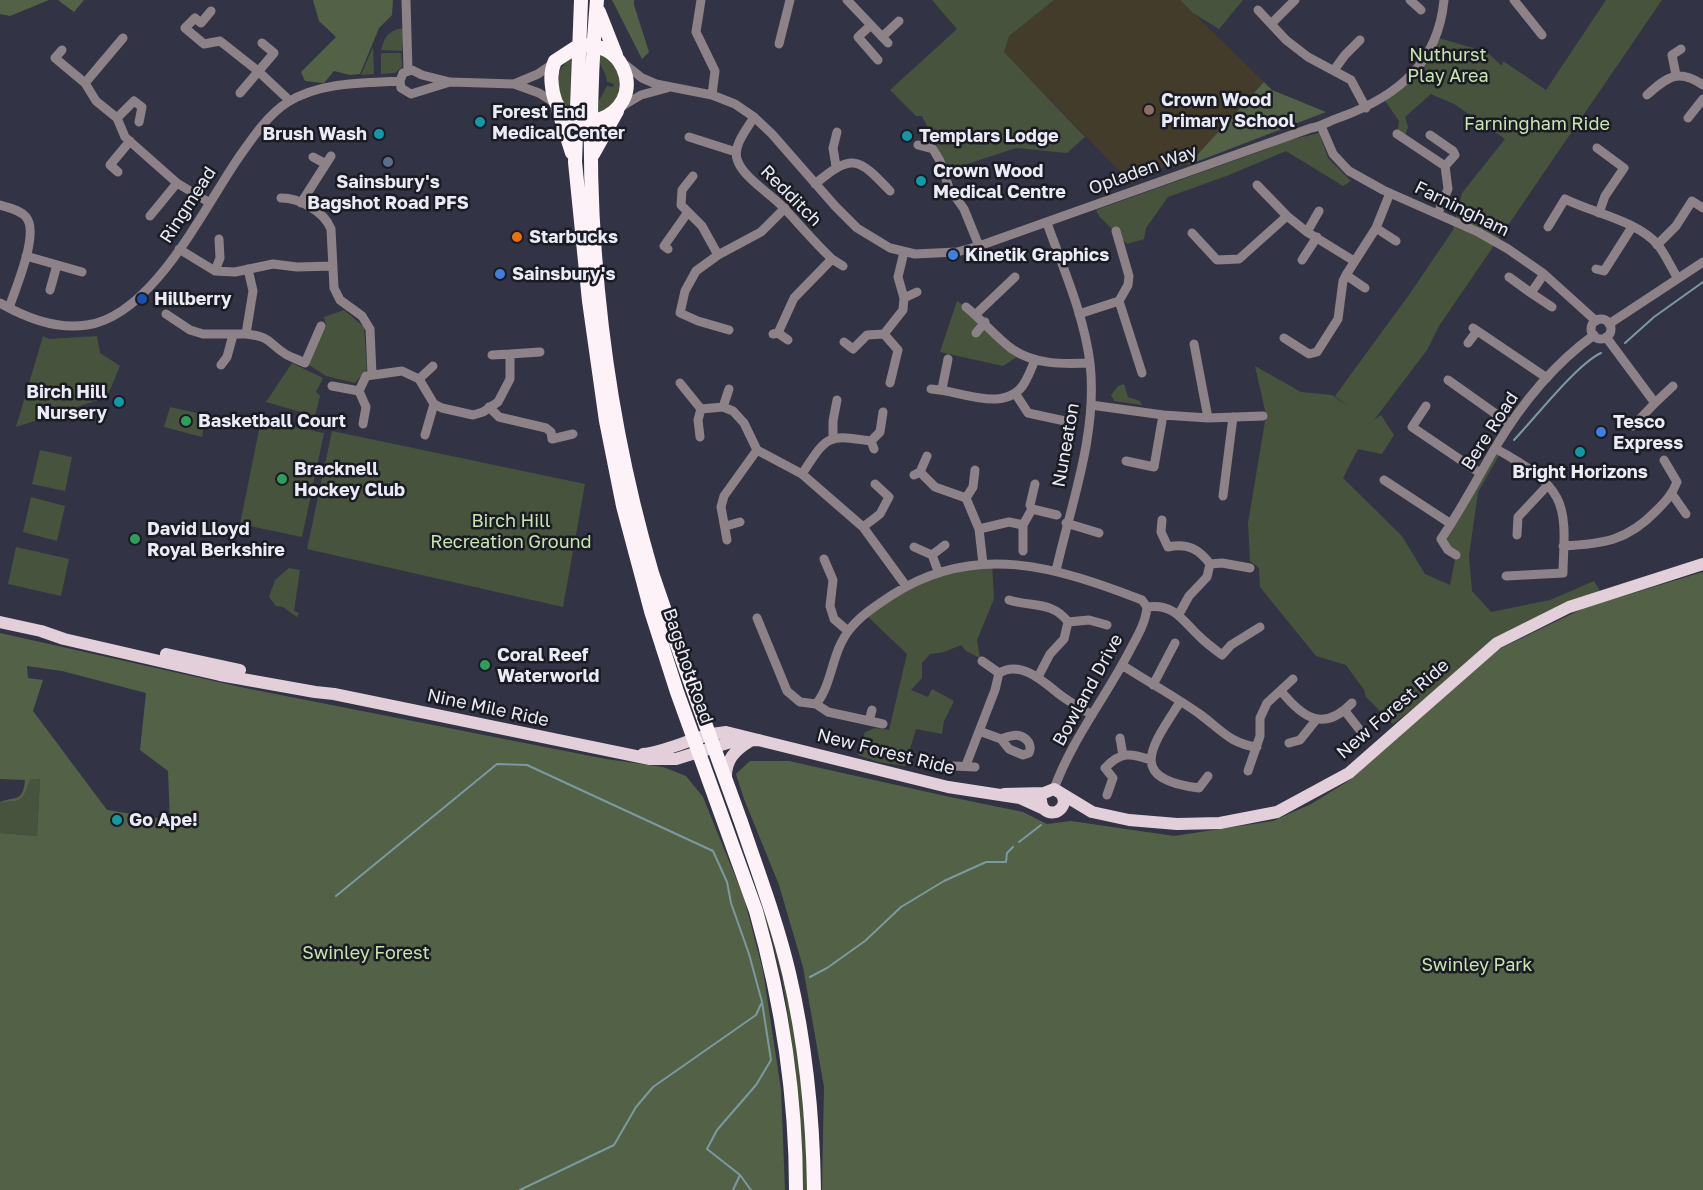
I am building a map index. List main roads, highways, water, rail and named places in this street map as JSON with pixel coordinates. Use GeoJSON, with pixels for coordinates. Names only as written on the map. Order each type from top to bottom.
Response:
{"type":"FeatureCollection","features":[{"type":"Feature","properties":{"kind":"highway"},"geometry":{"type":"LineString","coordinates":[[575,162],[581,0]]}},
{"type":"Feature","properties":{"kind":"highway"},"geometry":{"type":"LineString","coordinates":[[597,2],[593,46],[592,156],[601,359]]}},
{"type":"Feature","properties":{"kind":"highway"},"geometry":{"type":"LineString","coordinates":[[592,156],[618,108],[626,85],[625,74],[603,26],[597,2]]}},
{"type":"Feature","properties":{"kind":"highway"},"geometry":{"type":"LineString","coordinates":[[579,21],[554,62],[551,82],[575,162],[601,359]]}},
{"type":"Feature","properties":{"kind":"highway"},"geometry":{"type":"LineString","coordinates":[[554,62],[578,46],[603,48],[618,59]]}},
{"type":"Feature","properties":{"kind":"highway"},"geometry":{"type":"LineString","coordinates":[[557,106],[577,122],[592,122],[607,117],[618,108]]}},
{"type":"Feature","properties":{"kind":"highway","name":"Bagshot Road"},"geometry":{"type":"LineString","coordinates":[[601,359],[643,542],[756,911],[773,978],[788,1063],[795,1135],[796,1190]]}},
{"type":"Feature","properties":{"kind":"highway","name":"Bagshot Road"},"geometry":{"type":"LineString","coordinates":[[601,359],[612,453],[632,542],[651,611],[704,744],[726,781],[783,952],[799,1026],[811,1116],[814,1190]]}},
{"type":"Feature","properties":{"kind":"main road","name":"New Forest Ride"},"geometry":{"type":"LineString","coordinates":[[1061,809],[1069,812],[1092,812],[1129,820],[1177,824],[1220,823],[1276,812],[1349,773],[1497,643],[1569,607],[1703,564]]}},
{"type":"Feature","properties":{"kind":"main road","name":"Nine Mile Ride"},"geometry":{"type":"LineString","coordinates":[[0,622],[41,631],[65,633],[304,684],[334,694],[661,760],[676,759],[704,744]]}},
{"type":"Feature","properties":{"kind":"main road","name":"New Forest Ride"},"geometry":{"type":"LineString","coordinates":[[704,744],[726,732],[972,792],[1004,794],[1053,792],[1092,812]]}},
{"type":"Feature","properties":{"kind":"main road"},"geometry":{"type":"LineString","coordinates":[[726,781],[730,758],[741,746],[755,740]]}},
{"type":"Feature","properties":{"kind":"main road"},"geometry":{"type":"LineString","coordinates":[[1053,792],[1064,803],[1061,809],[1052,813],[1042,808],[1041,799],[1053,792]]}},
{"type":"Feature","properties":{"kind":"main road","name":"New Forest Ride"},"geometry":{"type":"LineString","coordinates":[[1004,794],[1042,808]]}},
{"type":"Feature","properties":{"kind":"waterway"},"geometry":{"type":"LineString","coordinates":[[1625,343],[1654,317],[1703,282]]}},
{"type":"Feature","properties":{"kind":"waterway"},"geometry":{"type":"LineString","coordinates":[[1514,440],[1568,380],[1601,353]]}},
{"type":"Feature","properties":{"kind":"waterway"},"geometry":{"type":"LineString","coordinates":[[336,896],[497,764],[527,765],[713,851],[727,882],[731,903],[749,954],[762,1002],[771,1060],[756,1085],[717,1130],[707,1149],[740,1175],[733,1190]]}},
{"type":"Feature","properties":{"kind":"waterway"},"geometry":{"type":"LineString","coordinates":[[1019,842],[1041,825]]}},
{"type":"Feature","properties":{"kind":"waterway"},"geometry":{"type":"LineString","coordinates":[[810,977],[865,941],[901,907],[944,881],[986,862],[1006,862],[1007,853],[1013,847]]}},
{"type":"Feature","properties":{"kind":"waterway"},"geometry":{"type":"LineString","coordinates":[[520,1190],[614,1145],[636,1107],[653,1087],[756,1015],[761,1004]]}},
{"type":"Feature","properties":{"kind":"waterway"},"geometry":{"type":"LineString","coordinates":[[740,1175],[751,1190]]}},
{"type":"Feature","properties":{"kind":"place","name":"Crown Wood Primary School"},"geometry":{"type":"Point","coordinates":[1149,110]}},
{"type":"Feature","properties":{"kind":"place","name":"Forest End Medical Center"},"geometry":{"type":"Point","coordinates":[480,122]}},
{"type":"Feature","properties":{"kind":"place","name":"Brush Wash"},"geometry":{"type":"Point","coordinates":[379,134]}},
{"type":"Feature","properties":{"kind":"place","name":"Templars Lodge"},"geometry":{"type":"Point","coordinates":[907,136]}},
{"type":"Feature","properties":{"kind":"place","name":"Sainsbury's Bagshot Road PFS"},"geometry":{"type":"Point","coordinates":[388,162]}},
{"type":"Feature","properties":{"kind":"place","name":"Crown Wood Medical Centre"},"geometry":{"type":"Point","coordinates":[921,181]}},
{"type":"Feature","properties":{"kind":"place","name":"Starbucks"},"geometry":{"type":"Point","coordinates":[517,237]}},
{"type":"Feature","properties":{"kind":"place","name":"Kinetik Graphics"},"geometry":{"type":"Point","coordinates":[953,255]}},
{"type":"Feature","properties":{"kind":"place","name":"Sainsbury's"},"geometry":{"type":"Point","coordinates":[500,274]}},
{"type":"Feature","properties":{"kind":"place","name":"Hillberry"},"geometry":{"type":"Point","coordinates":[142,299]}},
{"type":"Feature","properties":{"kind":"place","name":"Birch Hill Nursery"},"geometry":{"type":"Point","coordinates":[119,402]}},
{"type":"Feature","properties":{"kind":"place","name":"Basketball Court"},"geometry":{"type":"Point","coordinates":[186,421]}},
{"type":"Feature","properties":{"kind":"place","name":"Tesco Express"},"geometry":{"type":"Point","coordinates":[1601,432]}},
{"type":"Feature","properties":{"kind":"place","name":"Bright Horizons"},"geometry":{"type":"Point","coordinates":[1580,452]}},
{"type":"Feature","properties":{"kind":"place","name":"Bracknell Hockey Club"},"geometry":{"type":"Point","coordinates":[282,479]}},
{"type":"Feature","properties":{"kind":"place","name":"David Lloyd Royal Berkshire"},"geometry":{"type":"Point","coordinates":[135,539]}},
{"type":"Feature","properties":{"kind":"place","name":"Coral Reef Waterworld"},"geometry":{"type":"Point","coordinates":[485,665]}},
{"type":"Feature","properties":{"kind":"place","name":"Go Ape!"},"geometry":{"type":"Point","coordinates":[117,820]}},
{"type":"Feature","properties":{"kind":"park label","name":"Nuthurst Play Area"},"geometry":{"type":"Point","coordinates":[1448,65]}},
{"type":"Feature","properties":{"kind":"park label","name":"Farningham Ride"},"geometry":{"type":"Point","coordinates":[1537,124]}},
{"type":"Feature","properties":{"kind":"park label","name":"Birch Hill Recreation Ground"},"geometry":{"type":"Point","coordinates":[511,531]}},
{"type":"Feature","properties":{"kind":"park label","name":"Swinley Forest"},"geometry":{"type":"Point","coordinates":[366,953]}},
{"type":"Feature","properties":{"kind":"park label","name":"Swinley Park"},"geometry":{"type":"Point","coordinates":[1477,965]}}]}
